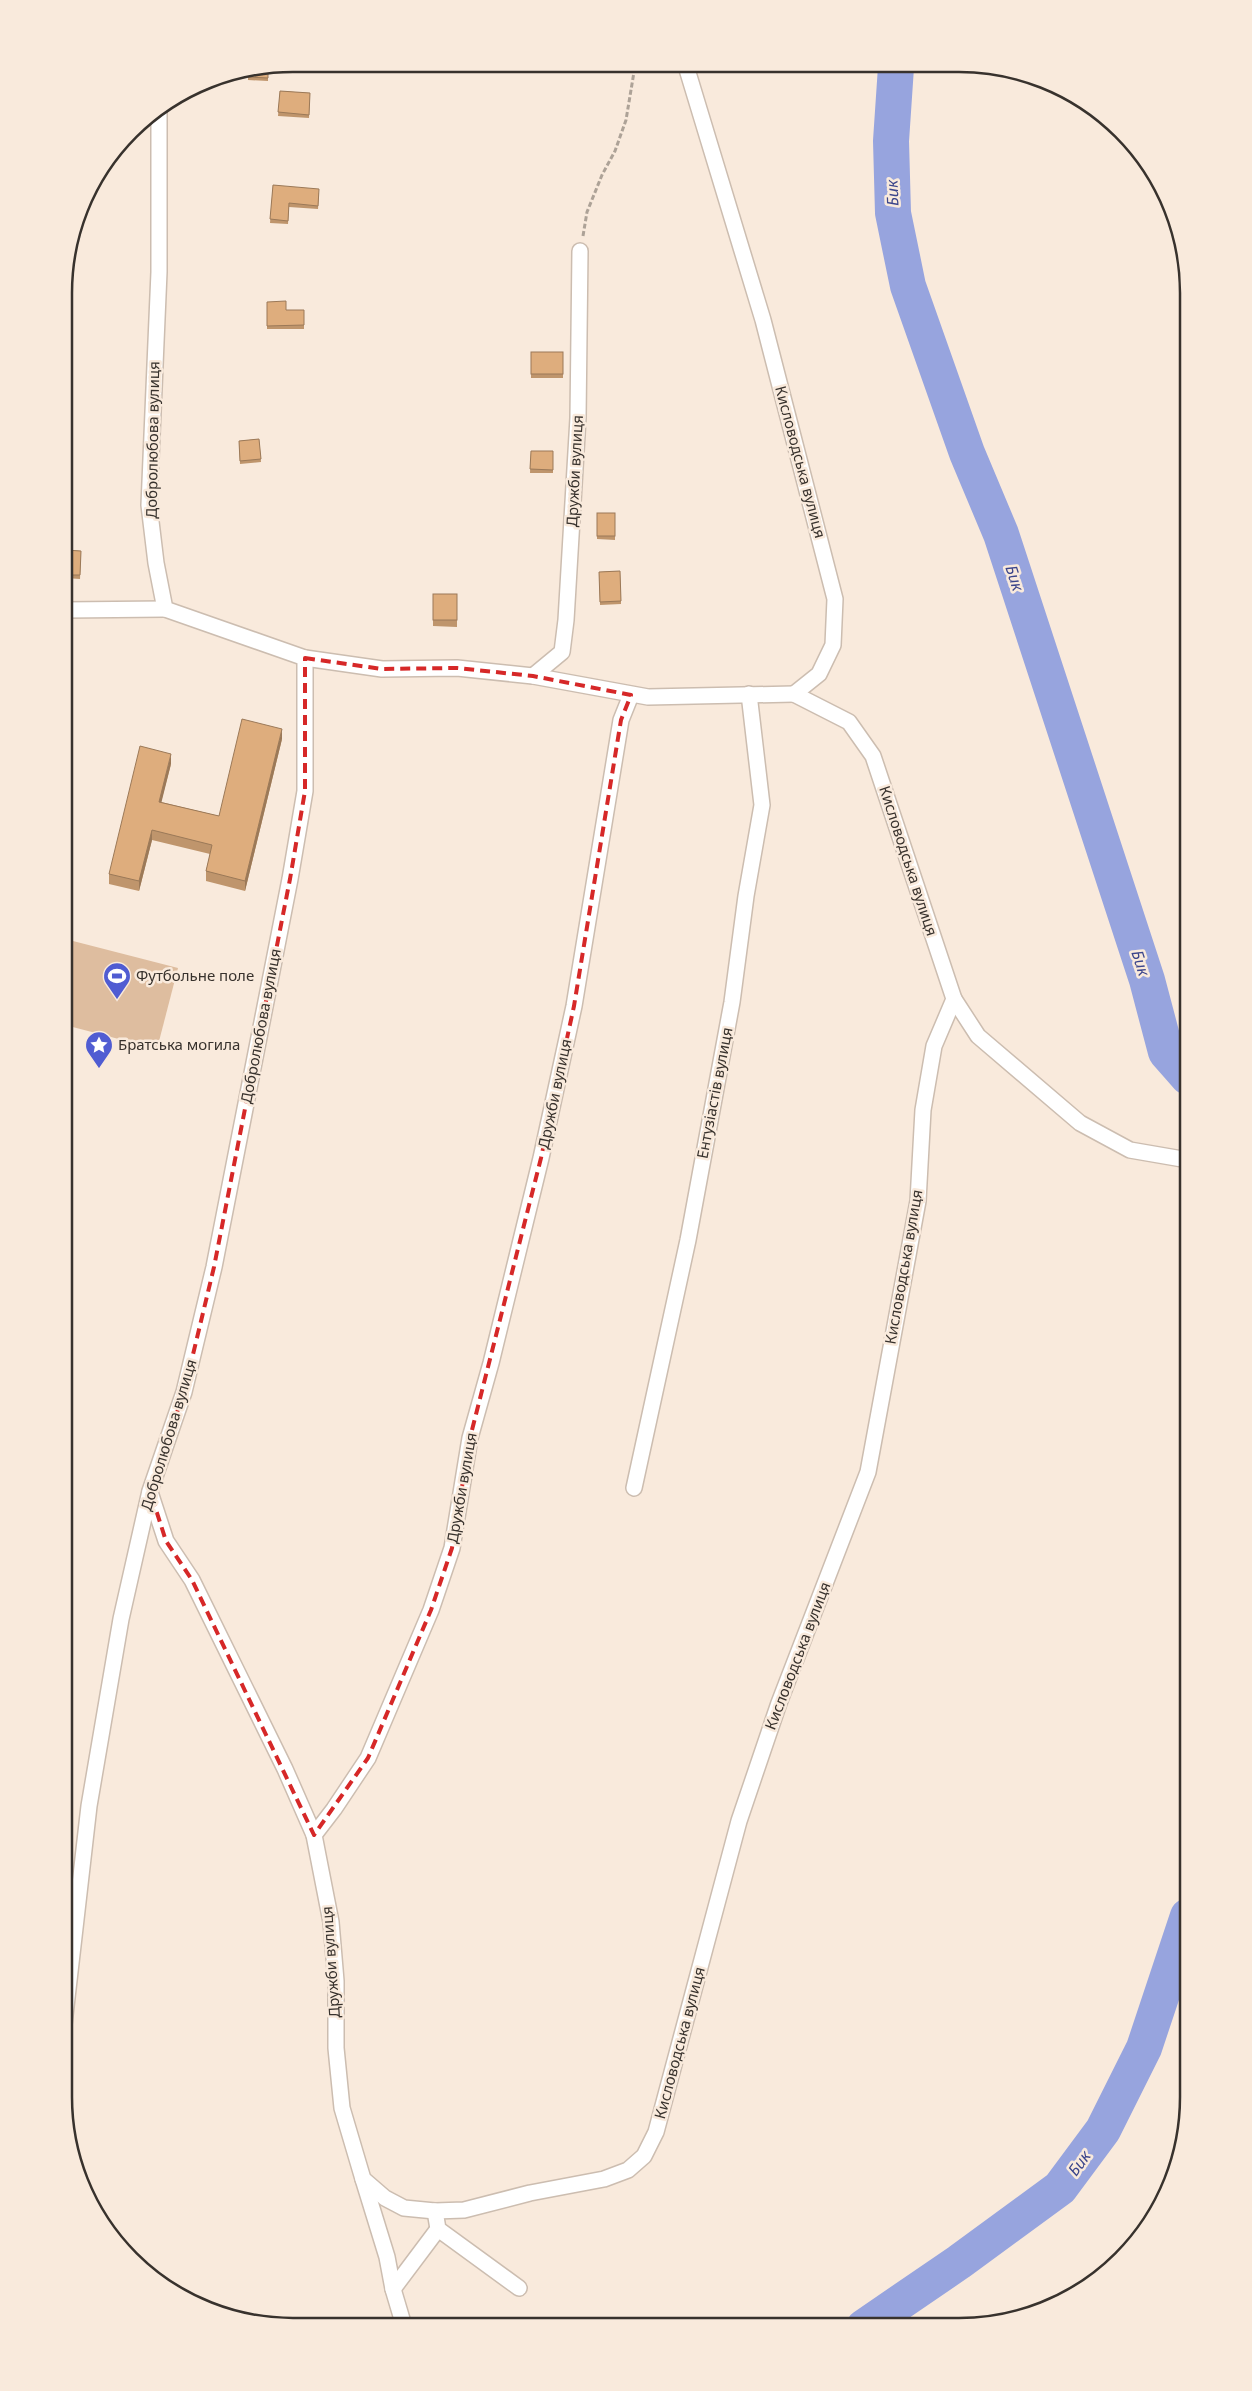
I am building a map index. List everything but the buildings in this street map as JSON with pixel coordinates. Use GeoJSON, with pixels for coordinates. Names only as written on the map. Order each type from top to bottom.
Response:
{"type":"FeatureCollection","features":[{"type":"Feature","properties":{"kind":"street","name":"Кисловодська вулиця"},"geometry":{"type":"LineString","coordinates":[[435,2211],[464,2210],[530,2193],[604,2180],[628,2170],[644,2156],[656,2132],[738,1821],[779,1702],[868,1472],[918,1201],[923,1110],[934,1046],[954,999],[873,756],[849,722],[794,694],[819,674],[833,645],[835,599],[763,320],[688,72]]}},
{"type":"Feature","properties":{"kind":"street","name":"Добролюбова вулиця"},"geometry":{"type":"LineString","coordinates":[[159,118],[159,272],[149,505],[156,564],[165,609]]}},
{"type":"Feature","properties":{"kind":"street","name":"Дружби вулиця"},"geometry":{"type":"LineString","coordinates":[[533,676],[562,652],[564,636],[578,418],[580,251]]}},
{"type":"Feature","properties":{"kind":"street"},"geometry":{"type":"LineString","coordinates":[[72,610],[165,609],[305,658],[382,669],[457,668],[533,676],[648,697],[794,694]]}},
{"type":"Feature","properties":{"kind":"street","name":"Добролюбова вулиця"},"geometry":{"type":"LineString","coordinates":[[72,1954],[89,1806],[121,1619],[150,1491],[184,1392],[214,1267],[290,879],[305,791],[305,658]]}},
{"type":"Feature","properties":{"kind":"street","name":"Ентузіастів вулиця"},"geometry":{"type":"LineString","coordinates":[[634,1488],[690,1231],[732,1002],[746,896],[762,805],[749,694]]}},
{"type":"Feature","properties":{"kind":"street","name":"Дружби вулиця"},"geometry":{"type":"LineString","coordinates":[[401,2318],[392,2289],[387,2257],[342,2108],[336,2048],[336,1981],[331,1922],[314,1835],[368,1758],[431,1610],[452,1548],[470,1438],[491,1363],[541,1158],[574,1006],[621,720],[631,695]]}},
{"type":"Feature","properties":{"kind":"street"},"geometry":{"type":"LineString","coordinates":[[954,999],[978,1036],[1080,1123],[1130,1150],[1180,1159]]}},
{"type":"Feature","properties":{"kind":"street"},"geometry":{"type":"LineString","coordinates":[[150,1491],[166,1542],[192,1580],[285,1769],[314,1835]]}},
{"type":"Feature","properties":{"kind":"street"},"geometry":{"type":"LineString","coordinates":[[363,2180],[385,2198],[404,2208],[435,2211],[438,2230],[519,2288]]}},
{"type":"Feature","properties":{"kind":"street"},"geometry":{"type":"LineString","coordinates":[[392,2289],[438,2230]]}},
{"type":"Feature","properties":{"kind":"path"},"geometry":{"type":"LineString","coordinates":[[580,251],[587,212],[602,175],[616,151],[626,120],[634,72]]}},
{"type":"Feature","properties":{"kind":"highlighted area"},"geometry":{"type":"Polygon","coordinates":[[[305,658],[382,669],[457,668],[533,676],[631,695],[621,720],[574,1006],[541,1158],[470,1438],[452,1548],[431,1610],[368,1758],[314,1835],[192,1580],[166,1541],[150,1491],[184,1392],[214,1267],[290,879],[305,791],[305,658]]]}},
{"type":"Feature","properties":{"kind":"shaded area","name":"Футбольне поле"},"geometry":{"type":"Polygon","coordinates":[[[73,941],[178,968],[157,1049],[72,1027],[73,941]]]}},
{"type":"Feature","properties":{"kind":"waterway","name":"Бик"},"geometry":{"type":"LineString","coordinates":[[896,72],[891,141],[893,213],[908,286],[967,453],[1001,534],[1147,980],[1166,1052],[1180,1068]]}},
{"type":"Feature","properties":{"kind":"waterway","name":"Бик"},"geometry":{"type":"LineString","coordinates":[[877,2318],[959,2262],[1060,2188],[1103,2130],[1144,2048],[1180,1940]]}},
{"type":"Feature","properties":{"kind":"place","name":"Футбольне поле"},"geometry":{"type":"Point","coordinates":[117,1000]}},
{"type":"Feature","properties":{"kind":"place","name":"Братська могила"},"geometry":{"type":"Point","coordinates":[99,1069]}}]}
